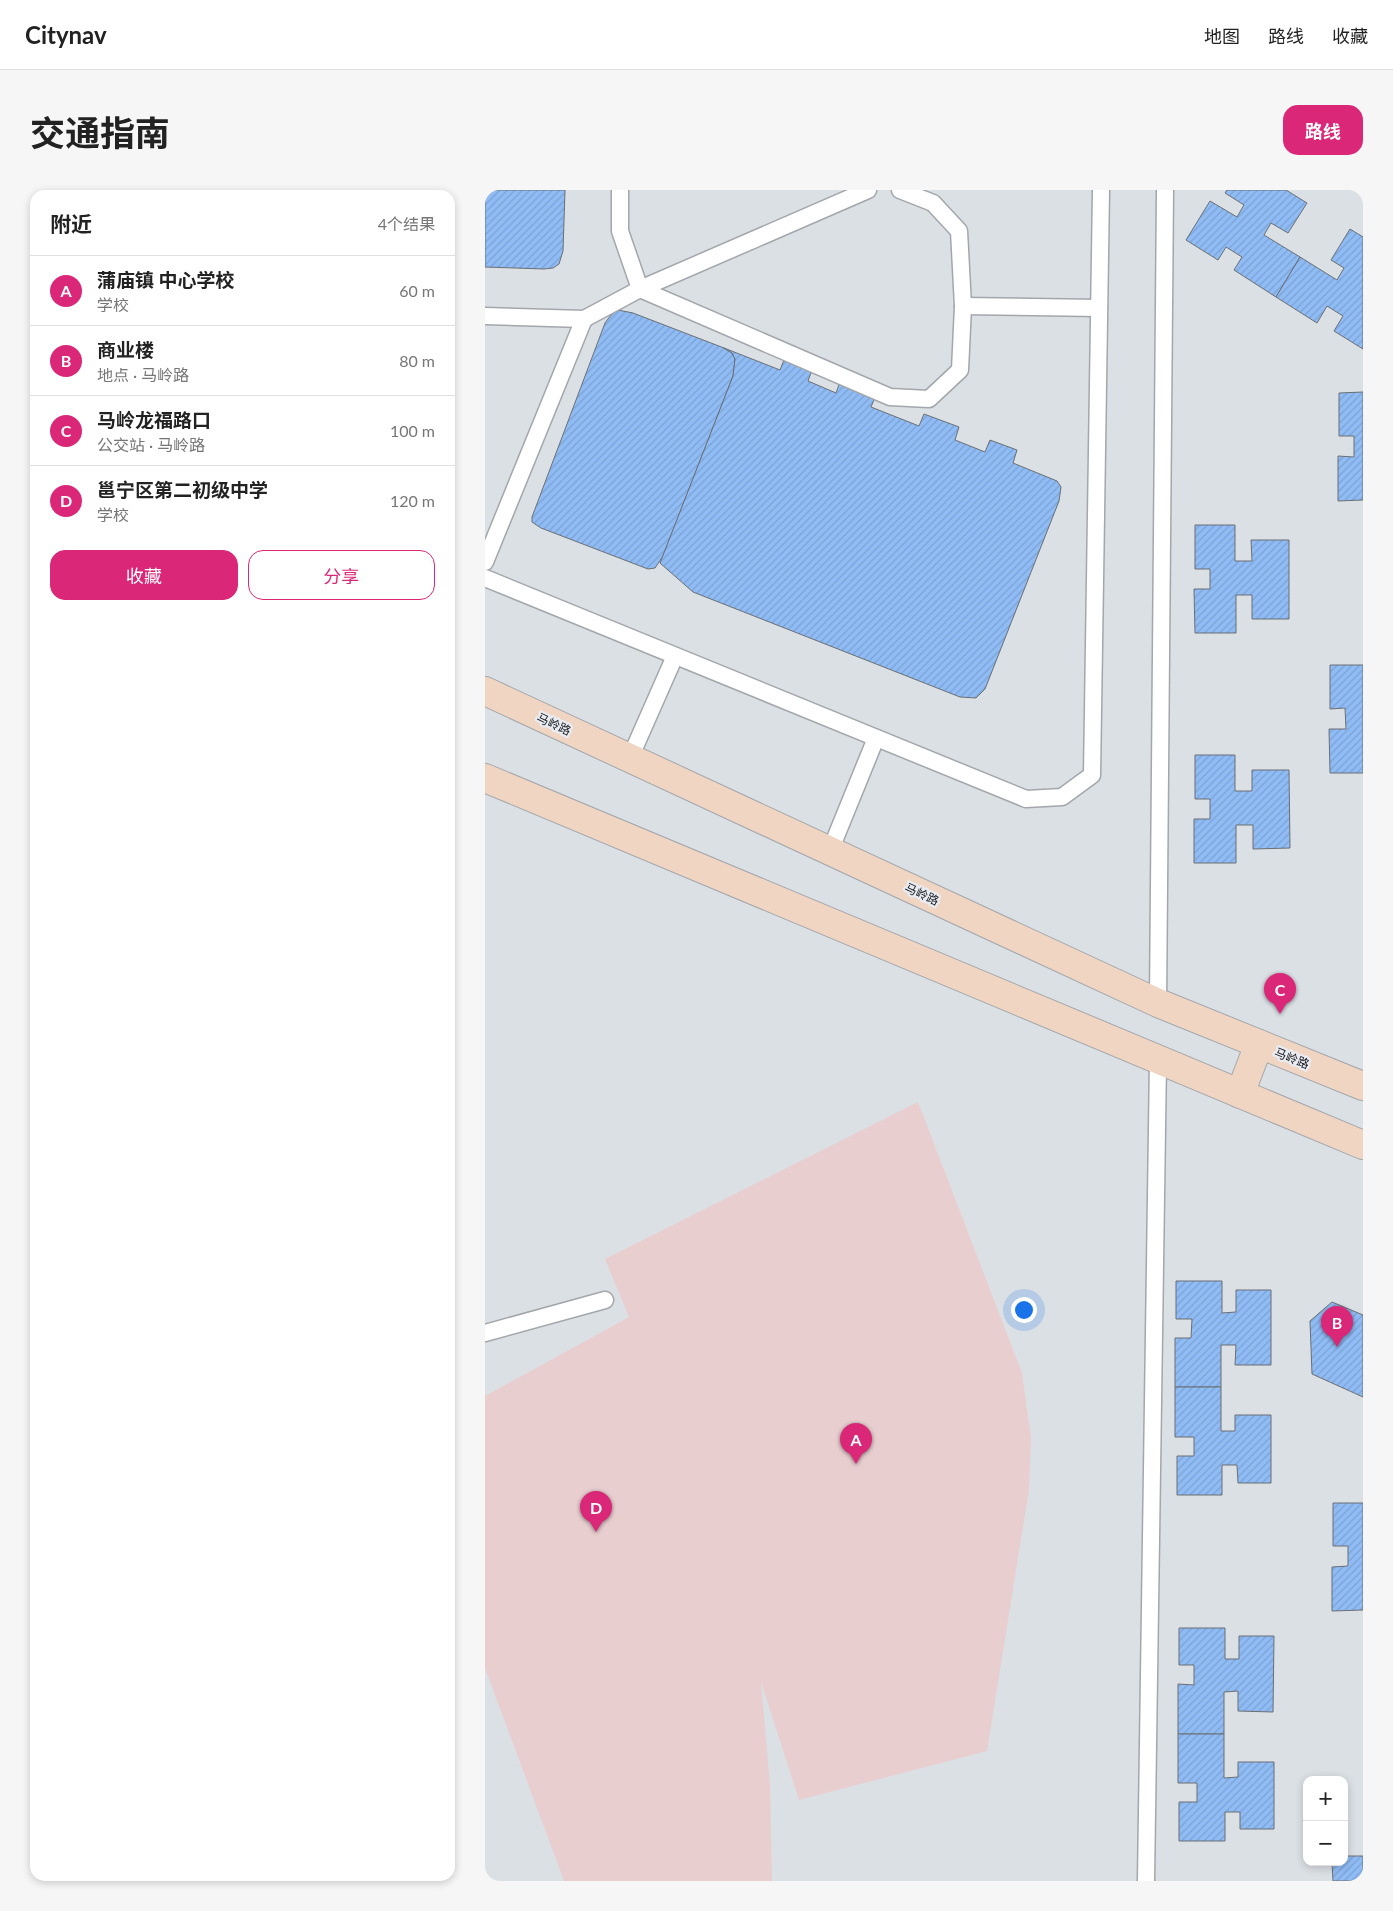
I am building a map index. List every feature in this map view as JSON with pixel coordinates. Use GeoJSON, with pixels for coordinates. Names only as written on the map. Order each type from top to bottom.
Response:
{"type":"FeatureCollection","features":[{"type":"Feature","properties":{"kind":"street","name":"马岭路"},"geometry":{"type":"LineString","coordinates":[[485,692],[1158,1003],[1363,1086]]}},
{"type":"Feature","properties":{"kind":"street"},"geometry":{"type":"LineString","coordinates":[[485,778],[1363,1145]]}},
{"type":"Feature","properties":{"kind":"street"},"geometry":{"type":"LineString","coordinates":[[1240,1094],[1259,1044]]}},
{"type":"Feature","properties":{"kind":"lane"},"geometry":{"type":"LineString","coordinates":[[620,190],[619,231],[640,289],[890,397],[929,400],[960,370],[963,306],[959,231],[933,203],[900,190]]}},
{"type":"Feature","properties":{"kind":"lane"},"geometry":{"type":"LineString","coordinates":[[485,316],[584,319],[640,289],[868,190]]}},
{"type":"Feature","properties":{"kind":"lane"},"geometry":{"type":"LineString","coordinates":[[485,578],[1026,798],[1062,797],[1092,775],[1101,190]]}},
{"type":"Feature","properties":{"kind":"lane"},"geometry":{"type":"LineString","coordinates":[[1158,1003],[1165,190]]}},
{"type":"Feature","properties":{"kind":"lane"},"geometry":{"type":"LineString","coordinates":[[963,306],[1099,308]]}},
{"type":"Feature","properties":{"kind":"lane"},"geometry":{"type":"LineString","coordinates":[[485,562],[584,319]]}},
{"type":"Feature","properties":{"kind":"lane"},"geometry":{"type":"LineString","coordinates":[[630,758],[675,656]]}},
{"type":"Feature","properties":{"kind":"lane"},"geometry":{"type":"LineString","coordinates":[[830,851],[876,738]]}},
{"type":"Feature","properties":{"kind":"lane"},"geometry":{"type":"LineString","coordinates":[[1146,1881],[1158,1060]]}},
{"type":"Feature","properties":{"kind":"lane"},"geometry":{"type":"LineString","coordinates":[[485,1333],[605,1300]]}},
{"type":"Feature","properties":{"kind":"shaded area"},"geometry":{"type":"Polygon","coordinates":[[[918,1102],[1022,1373],[1031,1438],[1029,1490],[987,1751],[799,1800],[761,1682],[770,1784],[772,1881],[564,1881],[485,1668],[485,1396],[629,1317],[605,1259],[918,1102]]]}},
{"type":"Feature","properties":{"kind":"building"},"geometry":{"type":"Polygon","coordinates":[[[485,190],[565,190],[563,251],[559,264],[553,268],[544,269],[485,267],[485,190]]]}},
{"type":"Feature","properties":{"kind":"building"},"geometry":{"type":"Polygon","coordinates":[[[1227,190],[1286,190],[1307,203],[1288,233],[1271,223],[1264,235],[1300,257],[1276,297],[1234,270],[1242,257],[1226,247],[1218,260],[1186,240],[1210,201],[1237,217],[1244,205],[1225,193],[1227,190]]]}},
{"type":"Feature","properties":{"kind":"building"},"geometry":{"type":"Polygon","coordinates":[[[1350,229],[1363,237],[1363,349],[1334,331],[1343,316],[1327,306],[1317,323],[1276,297],[1300,257],[1337,280],[1344,268],[1331,260],[1350,229]]]}},
{"type":"Feature","properties":{"kind":"building"},"geometry":{"type":"Polygon","coordinates":[[[618,310],[633,313],[724,348],[732,353],[735,359],[733,376],[663,556],[655,568],[648,569],[541,528],[532,522],[532,517],[605,323],[618,310]]]}},
{"type":"Feature","properties":{"kind":"building"},"geometry":{"type":"Polygon","coordinates":[[[724,348],[780,370],[784,360],[812,370],[808,381],[836,393],[840,382],[876,395],[871,407],[919,426],[924,414],[959,427],[955,440],[985,452],[990,440],[1017,450],[1013,463],[1057,481],[1061,487],[1059,501],[985,689],[976,698],[960,697],[693,592],[660,563],[733,376],[735,359],[732,353],[724,348]]]}},
{"type":"Feature","properties":{"kind":"building"},"geometry":{"type":"Polygon","coordinates":[[[1363,392],[1363,500],[1338,501],[1338,456],[1354,457],[1354,436],[1339,436],[1339,393],[1363,392]]]}},
{"type":"Feature","properties":{"kind":"building"},"geometry":{"type":"Polygon","coordinates":[[[1195,525],[1235,525],[1235,561],[1252,561],[1251,540],[1289,540],[1289,619],[1252,619],[1252,595],[1236,595],[1236,633],[1195,633],[1194,589],[1210,589],[1210,569],[1195,569],[1195,525]]]}},
{"type":"Feature","properties":{"kind":"building"},"geometry":{"type":"Polygon","coordinates":[[[1330,665],[1363,665],[1363,773],[1330,773],[1329,729],[1346,729],[1345,708],[1330,709],[1330,665]]]}},
{"type":"Feature","properties":{"kind":"building"},"geometry":{"type":"Polygon","coordinates":[[[1195,755],[1235,755],[1235,791],[1252,791],[1252,770],[1289,770],[1290,848],[1253,849],[1253,825],[1236,825],[1236,863],[1194,863],[1194,819],[1210,819],[1210,799],[1195,799],[1195,755]]]}},
{"type":"Feature","properties":{"kind":"building"},"geometry":{"type":"Polygon","coordinates":[[[1176,1281],[1222,1281],[1222,1313],[1236,1312],[1236,1290],[1271,1290],[1271,1365],[1235,1365],[1236,1345],[1221,1345],[1221,1387],[1175,1387],[1175,1338],[1191,1338],[1192,1319],[1176,1319],[1176,1281]]]}},
{"type":"Feature","properties":{"kind":"building"},"geometry":{"type":"Polygon","coordinates":[[[1332,1302],[1363,1315],[1363,1397],[1312,1374],[1310,1321],[1332,1302]]]}},
{"type":"Feature","properties":{"kind":"building"},"geometry":{"type":"Polygon","coordinates":[[[1175,1387],[1221,1387],[1221,1431],[1235,1431],[1235,1415],[1271,1415],[1271,1483],[1238,1483],[1237,1465],[1222,1465],[1222,1495],[1177,1495],[1177,1456],[1194,1456],[1194,1437],[1175,1437],[1175,1387]]]}},
{"type":"Feature","properties":{"kind":"building"},"geometry":{"type":"Polygon","coordinates":[[[1333,1503],[1363,1503],[1363,1610],[1332,1611],[1332,1567],[1348,1566],[1348,1546],[1333,1546],[1333,1503]]]}},
{"type":"Feature","properties":{"kind":"building"},"geometry":{"type":"Polygon","coordinates":[[[1179,1628],[1225,1628],[1225,1659],[1239,1659],[1239,1636],[1274,1636],[1273,1712],[1238,1711],[1238,1691],[1224,1692],[1224,1734],[1178,1734],[1178,1684],[1194,1685],[1194,1665],[1179,1665],[1179,1628]]]}},
{"type":"Feature","properties":{"kind":"building"},"geometry":{"type":"Polygon","coordinates":[[[1178,1734],[1224,1734],[1224,1778],[1238,1777],[1238,1762],[1274,1762],[1274,1829],[1240,1829],[1240,1812],[1225,1812],[1225,1841],[1179,1841],[1179,1802],[1197,1802],[1197,1783],[1178,1783],[1178,1734]]]}},
{"type":"Feature","properties":{"kind":"building"},"geometry":{"type":"Polygon","coordinates":[[[1348,1856],[1363,1856],[1363,1881],[1333,1881],[1332,1866],[1348,1866],[1348,1856]]]}},
{"type":"Feature","properties":{"kind":"place","name":"马岭龙福路口"},"geometry":{"type":"Point","coordinates":[1280,1014]}},
{"type":"Feature","properties":{"kind":"place","name":"商业楼"},"geometry":{"type":"Point","coordinates":[1337,1347]}},
{"type":"Feature","properties":{"kind":"place","name":"蒲庙镇 中心学校"},"geometry":{"type":"Point","coordinates":[856,1464]}},
{"type":"Feature","properties":{"kind":"place","name":"邕宁区第二初级中学"},"geometry":{"type":"Point","coordinates":[596,1532]}}]}
